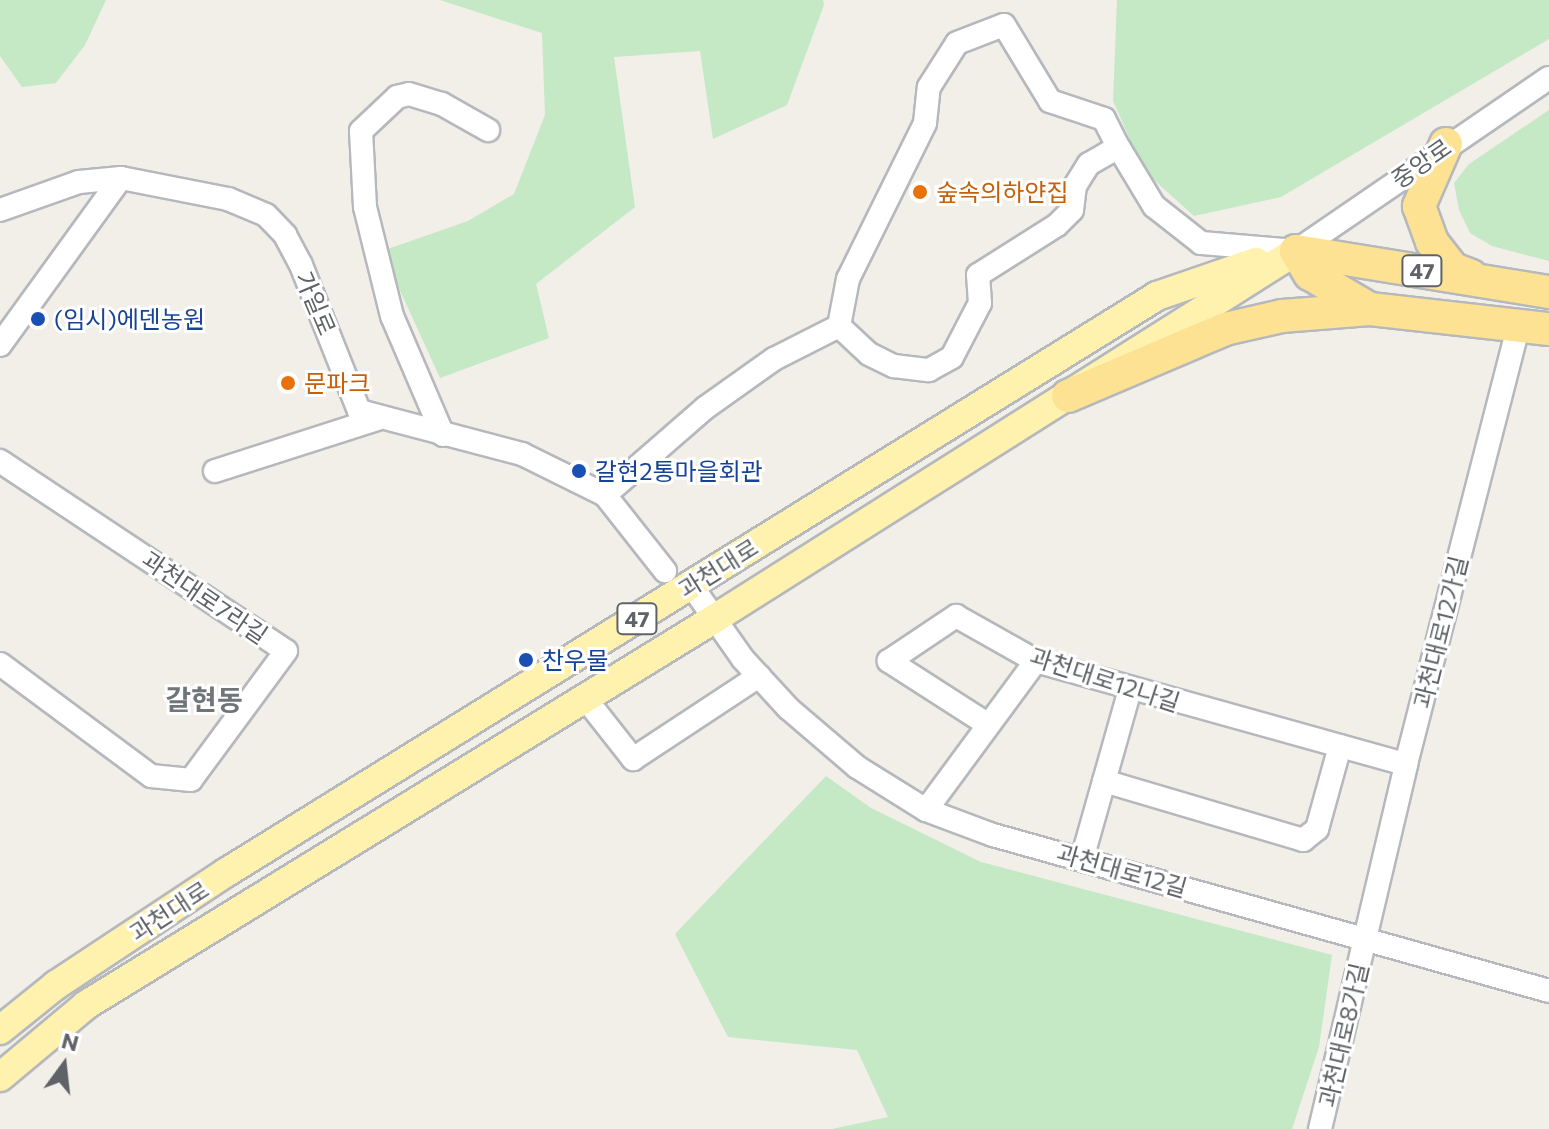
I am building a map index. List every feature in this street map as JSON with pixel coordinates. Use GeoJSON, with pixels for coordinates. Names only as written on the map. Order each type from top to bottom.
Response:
{"type":"FeatureCollection","features":[{"type":"Feature","properties":{"kind":"highway"},"geometry":{"type":"LineString","coordinates":[[1446,144],[1419,206],[1432,242],[1453,269],[1481,281]]}},
{"type":"Feature","properties":{"kind":"highway"},"geometry":{"type":"LineString","coordinates":[[1296,251],[1310,274],[1370,309]]}},
{"type":"Feature","properties":{"kind":"highway","name":"47"},"geometry":{"type":"LineString","coordinates":[[1296,251],[1549,292]]}},
{"type":"Feature","properties":{"kind":"highway"},"geometry":{"type":"LineString","coordinates":[[1068,396],[1225,329],[1282,316],[1370,309],[1534,326]]}},
{"type":"Feature","properties":{"kind":"main road","name":"과천대로"},"geometry":{"type":"LineString","coordinates":[[0,1030],[56,985],[227,872],[1157,296],[1181,284],[1296,251]]}},
{"type":"Feature","properties":{"kind":"main road","name":"과천대로"},"geometry":{"type":"LineString","coordinates":[[0,1077],[86,1005],[714,619],[1068,396],[1164,330],[1296,251]]}},
{"type":"Feature","properties":{"kind":"main road"},"geometry":{"type":"LineString","coordinates":[[1157,296],[1171,307],[1164,330]]}},
{"type":"Feature","properties":{"kind":"street"},"geometry":{"type":"LineString","coordinates":[[839,326],[848,279],[925,123],[929,87],[957,43],[1004,25],[1050,101],[1104,119],[1154,206],[1201,243],[1296,251]]}},
{"type":"Feature","properties":{"kind":"street","name":"중앙로"},"geometry":{"type":"LineString","coordinates":[[1296,251],[1446,144],[1549,78]]}},
{"type":"Feature","properties":{"kind":"street"},"geometry":{"type":"LineString","coordinates":[[443,435],[392,316],[360,178],[361,131],[397,97],[409,94],[442,104],[488,130]]}},
{"type":"Feature","properties":{"kind":"street"},"geometry":{"type":"LineString","coordinates":[[839,326],[869,354],[894,366],[929,370],[952,357],[980,303],[978,275],[1057,225],[1072,210],[1075,186],[1089,164],[1119,148]]}},
{"type":"Feature","properties":{"kind":"street"},"geometry":{"type":"LineString","coordinates":[[0,345],[121,178]]}},
{"type":"Feature","properties":{"kind":"street","name":"가일로"},"geometry":{"type":"LineString","coordinates":[[0,210],[79,182],[121,178],[228,199],[266,215],[285,235],[301,265],[359,411],[377,419]]}},
{"type":"Feature","properties":{"kind":"street"},"geometry":{"type":"LineString","coordinates":[[605,495],[705,408],[774,359],[839,326]]}},
{"type":"Feature","properties":{"kind":"street","name":"과천대로12가길"},"geometry":{"type":"LineString","coordinates":[[1365,940],[1406,764],[1534,326]]}},
{"type":"Feature","properties":{"kind":"street"},"geometry":{"type":"LineString","coordinates":[[215,471],[377,419],[522,454],[605,495],[665,571]]}},
{"type":"Feature","properties":{"kind":"street","name":"과천대로7라길"},"geometry":{"type":"LineString","coordinates":[[0,461],[286,651],[191,780],[151,776],[0,664]]}},
{"type":"Feature","properties":{"kind":"street","name":"과천대로12길"},"geometry":{"type":"LineString","coordinates":[[691,585],[743,659],[759,676],[857,767],[926,810],[1082,859],[1549,991]]}},
{"type":"Feature","properties":{"kind":"street","name":"과천대로12나길"},"geometry":{"type":"LineString","coordinates":[[987,724],[889,661],[956,616],[1036,661],[1406,764]]}},
{"type":"Feature","properties":{"kind":"street"},"geometry":{"type":"LineString","coordinates":[[926,810],[1036,661]]}},
{"type":"Feature","properties":{"kind":"street"},"geometry":{"type":"LineString","coordinates":[[585,698],[633,759],[759,676]]}},
{"type":"Feature","properties":{"kind":"street"},"geometry":{"type":"LineString","coordinates":[[1082,859],[1130,689]]}},
{"type":"Feature","properties":{"kind":"street"},"geometry":{"type":"LineString","coordinates":[[1104,781],[1303,840],[1317,829],[1340,746]]}},
{"type":"Feature","properties":{"kind":"street","name":"과천대로8가길"},"geometry":{"type":"LineString","coordinates":[[1320,1129],[1365,940]]}},
{"type":"Feature","properties":{"kind":"green space"},"geometry":{"type":"Polygon","coordinates":[[[0,0],[106,0],[85,45],[56,83],[22,87],[0,56],[0,0]]]}},
{"type":"Feature","properties":{"kind":"green space"},"geometry":{"type":"Polygon","coordinates":[[[440,0],[823,0],[824,5],[787,105],[713,139],[700,51],[614,57],[635,207],[536,284],[549,338],[440,378],[382,251],[468,221],[514,194],[545,115],[542,33],[440,0]]]}},
{"type":"Feature","properties":{"kind":"green space"},"geometry":{"type":"Polygon","coordinates":[[[1117,0],[1549,0],[1549,39],[1281,197],[1194,216],[1144,171],[1113,101],[1117,0]]]}},
{"type":"Feature","properties":{"kind":"green space"},"geometry":{"type":"Polygon","coordinates":[[[1549,110],[1549,261],[1492,246],[1470,233],[1459,210],[1454,183],[1469,164],[1549,110]]]}},
{"type":"Feature","properties":{"kind":"green space"},"geometry":{"type":"Polygon","coordinates":[[[826,776],[871,808],[981,862],[1332,955],[1319,1047],[1292,1129],[832,1129],[888,1117],[857,1050],[728,1037],[675,934],[826,776]]]}},
{"type":"Feature","properties":{"kind":"place","name":"숲속의하얀집"},"geometry":{"type":"Point","coordinates":[920,192]}},
{"type":"Feature","properties":{"kind":"place","name":"(임시)에덴농원"},"geometry":{"type":"Point","coordinates":[38,319]}},
{"type":"Feature","properties":{"kind":"place","name":"문파크"},"geometry":{"type":"Point","coordinates":[288,383]}},
{"type":"Feature","properties":{"kind":"place","name":"갈현2통마을회관"},"geometry":{"type":"Point","coordinates":[579,471]}},
{"type":"Feature","properties":{"kind":"place","name":"찬우물"},"geometry":{"type":"Point","coordinates":[526,660]}},
{"type":"Feature","properties":{"kind":"district","name":"갈현동"},"geometry":{"type":"Point","coordinates":[204,699]}}]}
